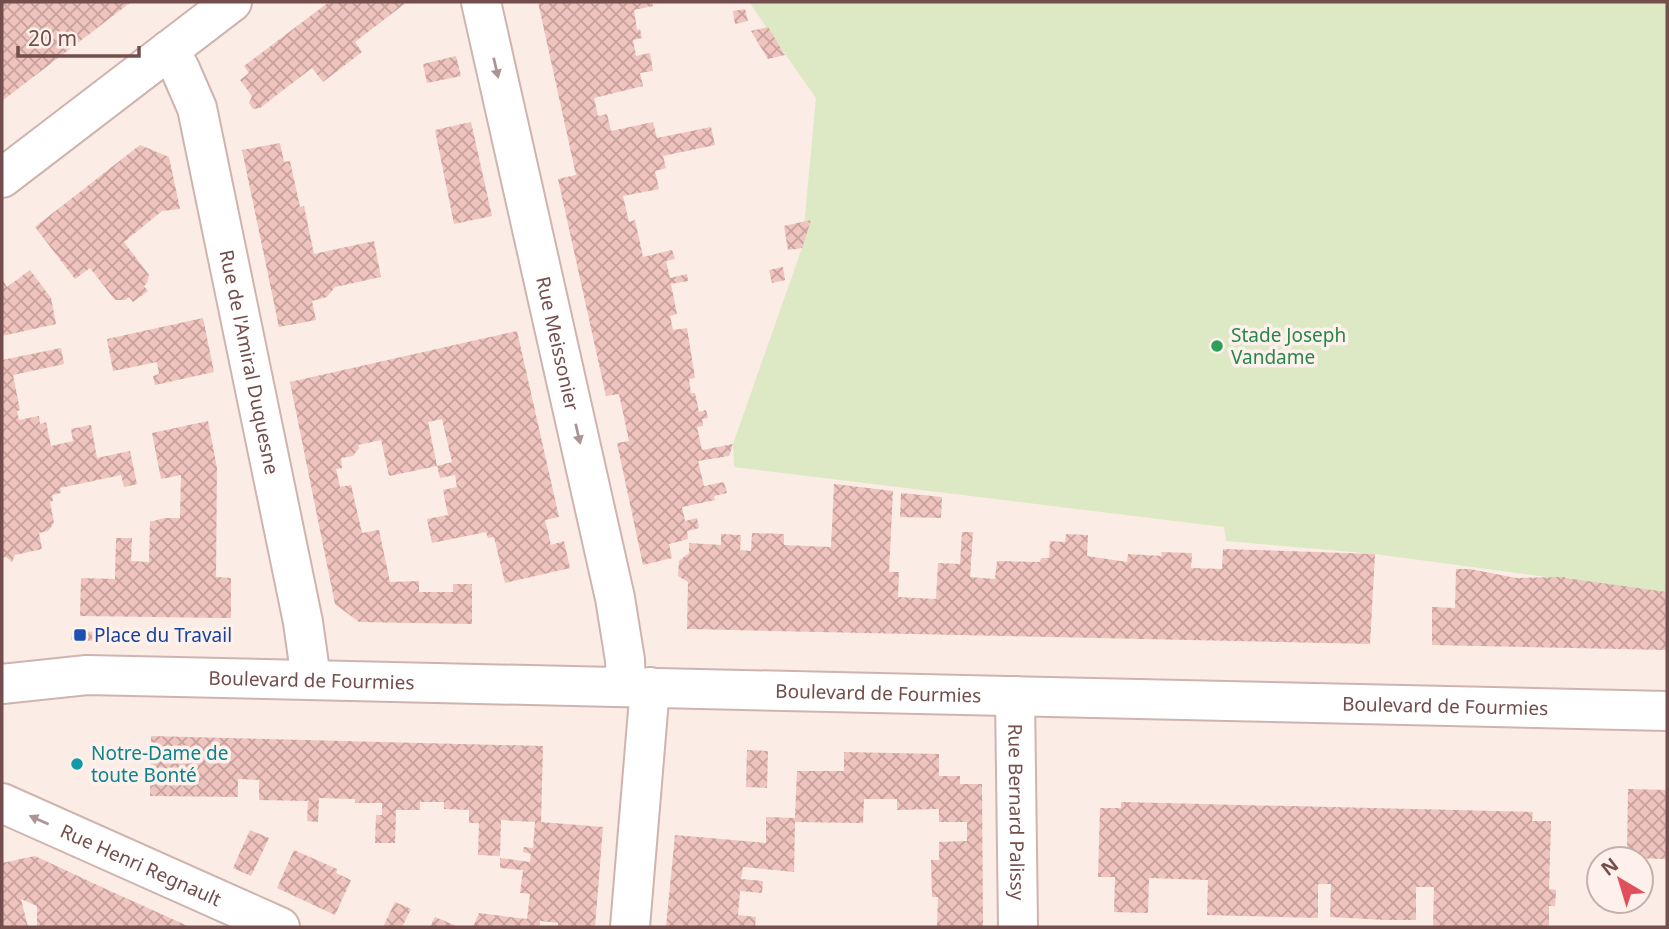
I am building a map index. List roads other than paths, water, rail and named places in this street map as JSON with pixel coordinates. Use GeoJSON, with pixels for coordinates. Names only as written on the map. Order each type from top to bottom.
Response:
{"type":"FeatureCollection","features":[{"type":"Feature","properties":{"kind":"street"},"geometry":{"type":"LineString","coordinates":[[2,178],[232,2]]}},
{"type":"Feature","properties":{"kind":"street","name":"Rue Meissonier"},"geometry":{"type":"LineString","coordinates":[[481,2],[615,598],[625,660],[638,687],[630,927]]}},
{"type":"Feature","properties":{"kind":"street","name":"Rue de l'Amiral Duquesne"},"geometry":{"type":"LineString","coordinates":[[169,50],[197,108],[303,622],[311,679]]}},
{"type":"Feature","properties":{"kind":"street","name":"Boulevard de Fourmies"},"geometry":{"type":"LineString","coordinates":[[2,659],[87,675]]}},
{"type":"Feature","properties":{"kind":"street","name":"Boulevard de Fourmies"},"geometry":{"type":"LineString","coordinates":[[2,684],[87,675],[1667,711]]}},
{"type":"Feature","properties":{"kind":"street","name":"Rue Bernard Palissy"},"geometry":{"type":"LineString","coordinates":[[1015,696],[1018,927]]}},
{"type":"Feature","properties":{"kind":"street","name":"Rue Henri Regnault"},"geometry":{"type":"LineString","coordinates":[[2,803],[280,927]]}},
{"type":"Feature","properties":{"kind":"place","name":"Stade Joseph Vandame"},"geometry":{"type":"Point","coordinates":[1217,346]}},
{"type":"Feature","properties":{"kind":"place","name":"Place du Travail"},"geometry":{"type":"Point","coordinates":[80,635]}},
{"type":"Feature","properties":{"kind":"place","name":"Notre-Dame de toute Bonté"},"geometry":{"type":"Point","coordinates":[77,764]}}]}
